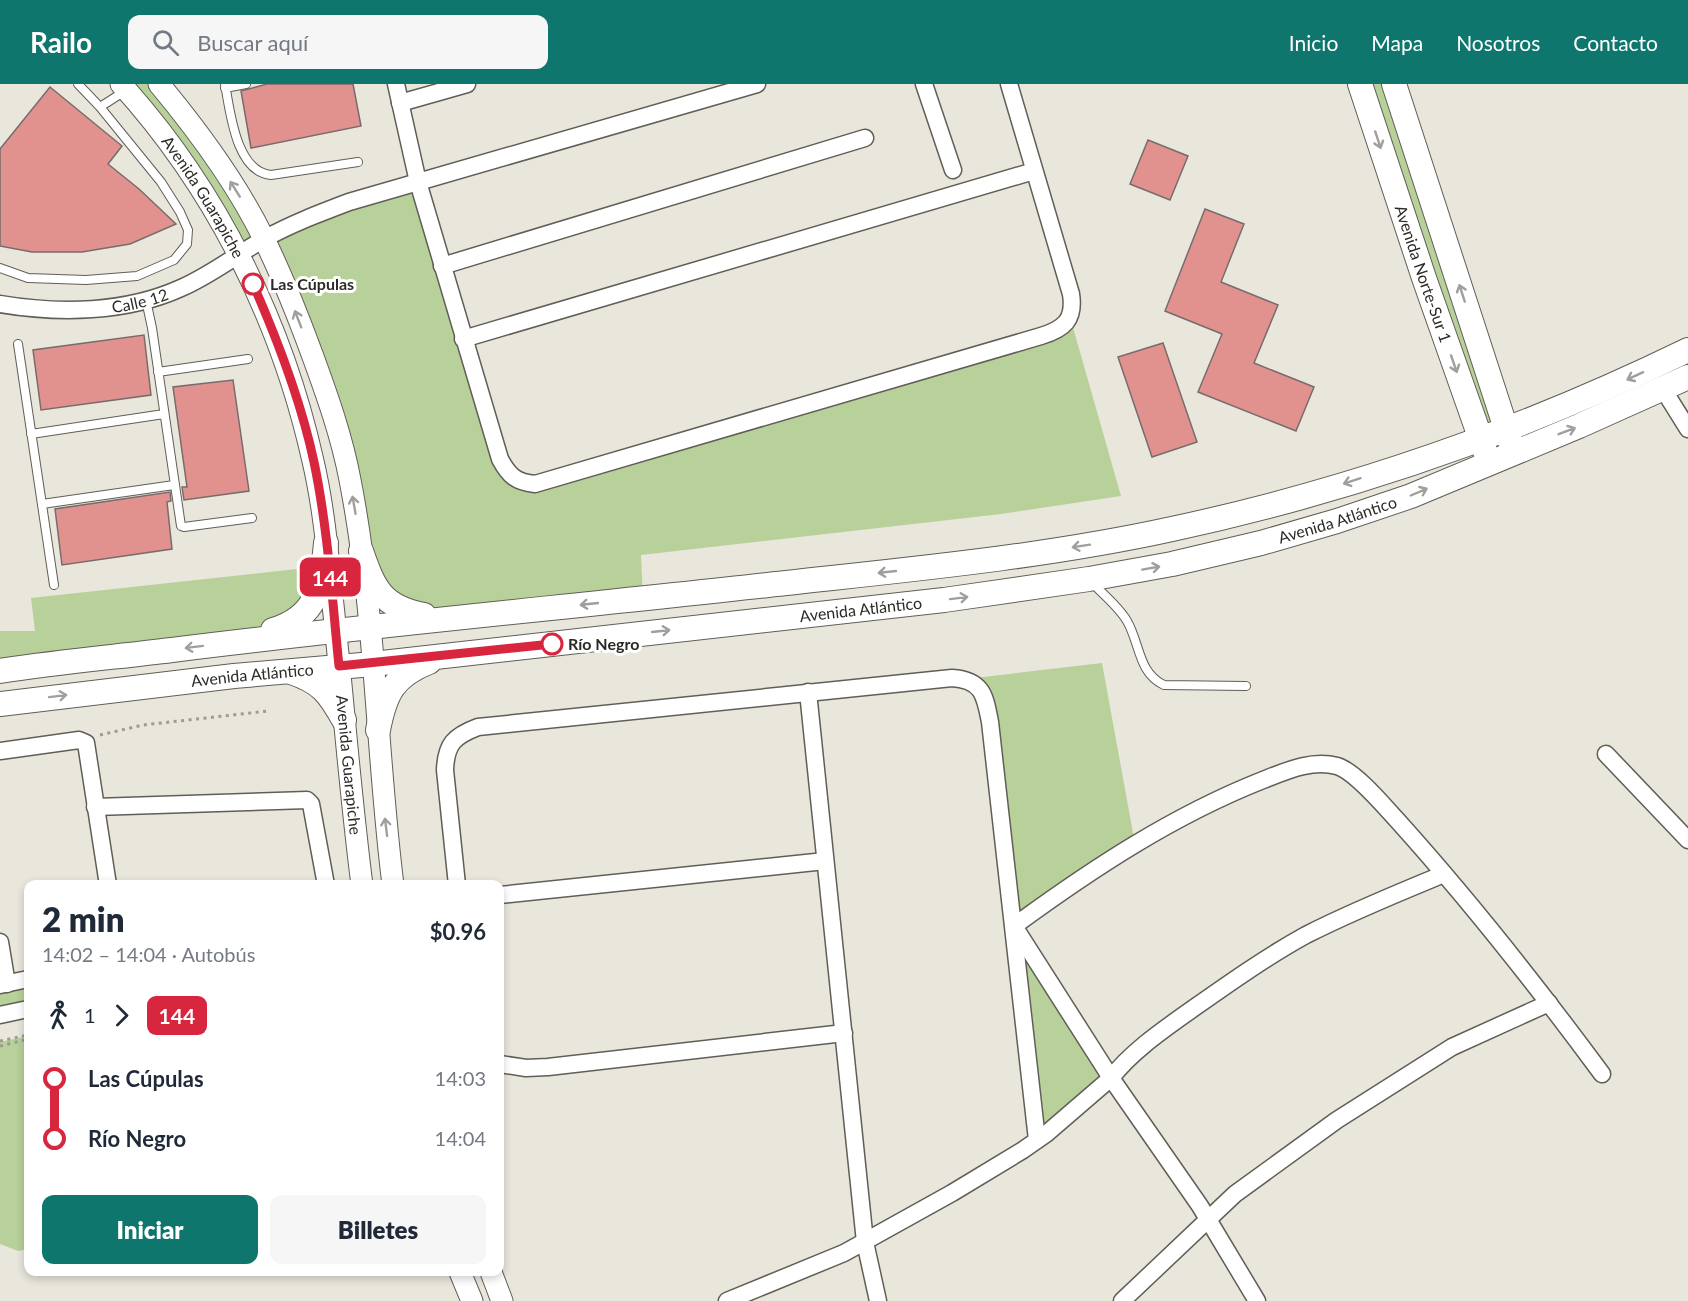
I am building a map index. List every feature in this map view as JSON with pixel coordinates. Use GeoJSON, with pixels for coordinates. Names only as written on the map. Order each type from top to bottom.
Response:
{"type":"FeatureCollection","features":[{"type":"Feature","properties":{"kind":"main road","name":"Avenida Norte-Sur 1"},"geometry":{"type":"LineString","coordinates":[[1360,84],[1424,278],[1489,462]]}},
{"type":"Feature","properties":{"kind":"main road","name":"Avenida Norte-Sur 1"},"geometry":{"type":"LineString","coordinates":[[1394,84],[1513,452]]}},
{"type":"Feature","properties":{"kind":"main road","name":"Avenida Atlántico"},"geometry":{"type":"LineString","coordinates":[[0,671],[335,629],[878,573],[1005,558],[1097,544],[1252,511],[1480,440],[1580,401],[1688,350]]}},
{"type":"Feature","properties":{"kind":"main road","name":"Avenida Atlántico"},"geometry":{"type":"LineString","coordinates":[[0,704],[944,600],[1089,579],[1172,564],[1272,540],[1411,496],[1579,426],[1688,377]]}},
{"type":"Feature","properties":{"kind":"main road"},"geometry":{"type":"LineString","coordinates":[[235,642],[294,623],[305,615],[322,581],[326,543]]}},
{"type":"Feature","properties":{"kind":"main road"},"geometry":{"type":"LineString","coordinates":[[361,551],[372,581],[392,605],[404,611],[450,618]]}},
{"type":"Feature","properties":{"kind":"main road"},"geometry":{"type":"LineString","coordinates":[[378,730],[383,703],[403,676],[414,668],[456,654]]}},
{"type":"Feature","properties":{"kind":"main road"},"geometry":{"type":"LineString","coordinates":[[289,671],[321,686],[331,697],[344,720]]}},
{"type":"Feature","properties":{"kind":"street","name":"Avenida Guarapiche"},"geometry":{"type":"LineString","coordinates":[[159,84],[210,151],[264,239],[286,285],[326,392],[350,479],[361,551],[370,626],[385,822],[392,880]]}},
{"type":"Feature","properties":{"kind":"street"},"geometry":{"type":"LineString","coordinates":[[396,84],[418,182],[500,459],[513,479],[522,483],[535,484],[1052,333],[1063,327],[1070,317],[1073,306],[1071,294],[1009,84]]}},
{"type":"Feature","properties":{"kind":"street"},"geometry":{"type":"LineString","coordinates":[[400,103],[467,84]]}},
{"type":"Feature","properties":{"kind":"street","name":"Calle 12"},"geometry":{"type":"LineString","coordinates":[[0,304],[44,310],[81,310],[146,300],[182,288],[264,239],[338,206],[757,84]]}},
{"type":"Feature","properties":{"kind":"street"},"geometry":{"type":"LineString","coordinates":[[924,84],[953,170]]}},
{"type":"Feature","properties":{"kind":"street","name":"Avenida Guarapiche"},"geometry":{"type":"LineString","coordinates":[[124,87],[167,139],[190,172],[240,254],[266,314],[301,413],[314,462],[326,543],[361,880]]}},
{"type":"Feature","properties":{"kind":"street"},"geometry":{"type":"LineString","coordinates":[[442,266],[865,138]]}},
{"type":"Feature","properties":{"kind":"street"},"geometry":{"type":"LineString","coordinates":[[464,339],[1034,171]]}},
{"type":"Feature","properties":{"kind":"street"},"geometry":{"type":"LineString","coordinates":[[1663,389],[1688,429]]}},
{"type":"Feature","properties":{"kind":"street"},"geometry":{"type":"LineString","coordinates":[[457,880],[445,770],[449,746],[464,732],[478,727],[952,678],[966,679],[975,683],[985,700],[990,722],[1037,1140]]}},
{"type":"Feature","properties":{"kind":"street"},"geometry":{"type":"LineString","coordinates":[[808,692],[865,1242],[878,1301]]}},
{"type":"Feature","properties":{"kind":"street"},"geometry":{"type":"LineString","coordinates":[[0,752],[79,740],[86,743],[107,880]]}},
{"type":"Feature","properties":{"kind":"street"},"geometry":{"type":"LineString","coordinates":[[1606,754],[1688,840]]}},
{"type":"Feature","properties":{"kind":"street"},"geometry":{"type":"LineString","coordinates":[[1014,926],[1120,853],[1200,807],[1302,766],[1317,764],[1340,766],[1370,791],[1444,873],[1493,931],[1602,1074]]}},
{"type":"Feature","properties":{"kind":"street"},"geometry":{"type":"LineString","coordinates":[[96,807],[307,800],[311,804],[325,880]]}},
{"type":"Feature","properties":{"kind":"street"},"geometry":{"type":"LineString","coordinates":[[504,895],[825,861]]}},
{"type":"Feature","properties":{"kind":"street"},"geometry":{"type":"LineString","coordinates":[[727,1301],[805,1270],[865,1242],[952,1193],[1037,1140],[1138,1051],[1175,1022],[1264,961],[1336,920],[1444,873]]}},
{"type":"Feature","properties":{"kind":"street"},"geometry":{"type":"LineString","coordinates":[[1014,926],[1110,1078],[1208,1218],[1257,1301]]}},
{"type":"Feature","properties":{"kind":"street"},"geometry":{"type":"LineString","coordinates":[[0,942],[3,984],[24,980]]}},
{"type":"Feature","properties":{"kind":"street"},"geometry":{"type":"LineString","coordinates":[[1122,1301],[1235,1194],[1337,1120],[1452,1047],[1549,1003]]}},
{"type":"Feature","properties":{"kind":"street"},"geometry":{"type":"LineString","coordinates":[[0,1015],[24,1010]]}},
{"type":"Feature","properties":{"kind":"street"},"geometry":{"type":"LineString","coordinates":[[504,1065],[526,1068],[548,1067],[844,1033]]}},
{"type":"Feature","properties":{"kind":"street"},"geometry":{"type":"LineString","coordinates":[[462,1276],[472,1301]]}},
{"type":"Feature","properties":{"kind":"street"},"geometry":{"type":"LineString","coordinates":[[493,1276],[502,1301]]}},
{"type":"Feature","properties":{"kind":"lane"},"geometry":{"type":"LineString","coordinates":[[0,268],[28,278],[86,280],[137,276],[174,260],[187,244],[188,230],[180,212],[161,182],[100,107],[78,84]]}},
{"type":"Feature","properties":{"kind":"lane"},"geometry":{"type":"LineString","coordinates":[[246,84],[225,86],[240,149],[253,169],[259,173],[271,175],[358,162]]}},
{"type":"Feature","properties":{"kind":"lane"},"geometry":{"type":"LineString","coordinates":[[100,107],[124,87]]}},
{"type":"Feature","properties":{"kind":"lane"},"geometry":{"type":"LineString","coordinates":[[146,300],[179,522],[184,528],[252,518]]}},
{"type":"Feature","properties":{"kind":"lane"},"geometry":{"type":"LineString","coordinates":[[18,344],[54,585]]}},
{"type":"Feature","properties":{"kind":"lane"},"geometry":{"type":"LineString","coordinates":[[158,372],[248,359]]}},
{"type":"Feature","properties":{"kind":"lane"},"geometry":{"type":"LineString","coordinates":[[31,434],[164,414]]}},
{"type":"Feature","properties":{"kind":"lane"},"geometry":{"type":"LineString","coordinates":[[42,504],[174,485]]}},
{"type":"Feature","properties":{"kind":"lane"},"geometry":{"type":"LineString","coordinates":[[1089,579],[1126,620],[1143,665],[1153,680],[1164,685],[1246,686]]}},
{"type":"Feature","properties":{"kind":"path"},"geometry":{"type":"LineString","coordinates":[[86,743],[99,735],[143,725],[268,711]]}},
{"type":"Feature","properties":{"kind":"path"},"geometry":{"type":"LineString","coordinates":[[0,1041],[24,1036]]}},
{"type":"Feature","properties":{"kind":"path"},"geometry":{"type":"LineString","coordinates":[[0,1046],[24,1040]]}},
{"type":"Feature","properties":{"kind":"green space"},"geometry":{"type":"Polygon","coordinates":[[[121,84],[159,84],[264,239],[418,182],[493,440],[522,483],[1041,336],[1070,317],[1121,496],[1001,514],[641,555],[643,598],[451,618],[381,594],[350,479],[265,240],[240,254],[121,84]]]}},
{"type":"Feature","properties":{"kind":"green space"},"geometry":{"type":"Polygon","coordinates":[[[1360,84],[1394,84],[1507,429],[1480,440],[1360,84]]]}},
{"type":"Feature","properties":{"kind":"green space"},"geometry":{"type":"Polygon","coordinates":[[[324,566],[294,623],[0,671],[0,631],[35,631],[31,598],[324,566]]]}},
{"type":"Feature","properties":{"kind":"green space"},"geometry":{"type":"Polygon","coordinates":[[[1102,663],[1135,844],[1014,926],[1111,1078],[1037,1140],[990,722],[966,679],[1102,663]]]}},
{"type":"Feature","properties":{"kind":"green space"},"geometry":{"type":"Polygon","coordinates":[[[24,980],[24,1010],[0,1015],[0,985],[24,980]]]}},
{"type":"Feature","properties":{"kind":"green space"},"geometry":{"type":"Polygon","coordinates":[[[24,1037],[24,1250],[18,1251],[0,1244],[0,1042],[24,1037]]]}},
{"type":"Feature","properties":{"kind":"building"},"geometry":{"type":"Polygon","coordinates":[[[267,84],[353,84],[361,126],[251,148],[241,91],[267,84]]]}},
{"type":"Feature","properties":{"kind":"building"},"geometry":{"type":"Polygon","coordinates":[[[50,87],[122,146],[108,164],[176,224],[130,244],[82,252],[32,252],[0,246],[0,149],[50,87]]]}},
{"type":"Feature","properties":{"kind":"building"},"geometry":{"type":"Polygon","coordinates":[[[1148,140],[1188,156],[1170,200],[1130,184],[1148,140]]]}},
{"type":"Feature","properties":{"kind":"building"},"geometry":{"type":"Polygon","coordinates":[[[1205,209],[1244,224],[1221,282],[1278,305],[1254,363],[1314,387],[1296,431],[1198,392],[1222,334],[1165,311],[1205,209]]]}},
{"type":"Feature","properties":{"kind":"building"},"geometry":{"type":"Polygon","coordinates":[[[144,335],[151,395],[41,410],[33,350],[144,335]]]}},
{"type":"Feature","properties":{"kind":"building"},"geometry":{"type":"Polygon","coordinates":[[[1163,343],[1197,442],[1152,457],[1118,357],[1163,343]]]}},
{"type":"Feature","properties":{"kind":"building"},"geometry":{"type":"Polygon","coordinates":[[[233,380],[249,491],[184,500],[182,487],[187,487],[173,387],[233,380]]]}},
{"type":"Feature","properties":{"kind":"building"},"geometry":{"type":"Polygon","coordinates":[[[170,492],[171,501],[167,502],[172,549],[62,565],[55,509],[170,492]]]}},
{"type":"Feature","properties":{"kind":"bus line","name":"144"},"geometry":{"type":"LineString","coordinates":[[253,284],[280,350],[314,462],[326,543],[339,666],[552,644]]}},
{"type":"Feature","properties":{"kind":"place","name":"Las Cúpulas"},"geometry":{"type":"Point","coordinates":[253,284]}},
{"type":"Feature","properties":{"kind":"place","name":"Río Negro"},"geometry":{"type":"Point","coordinates":[552,644]}}]}
